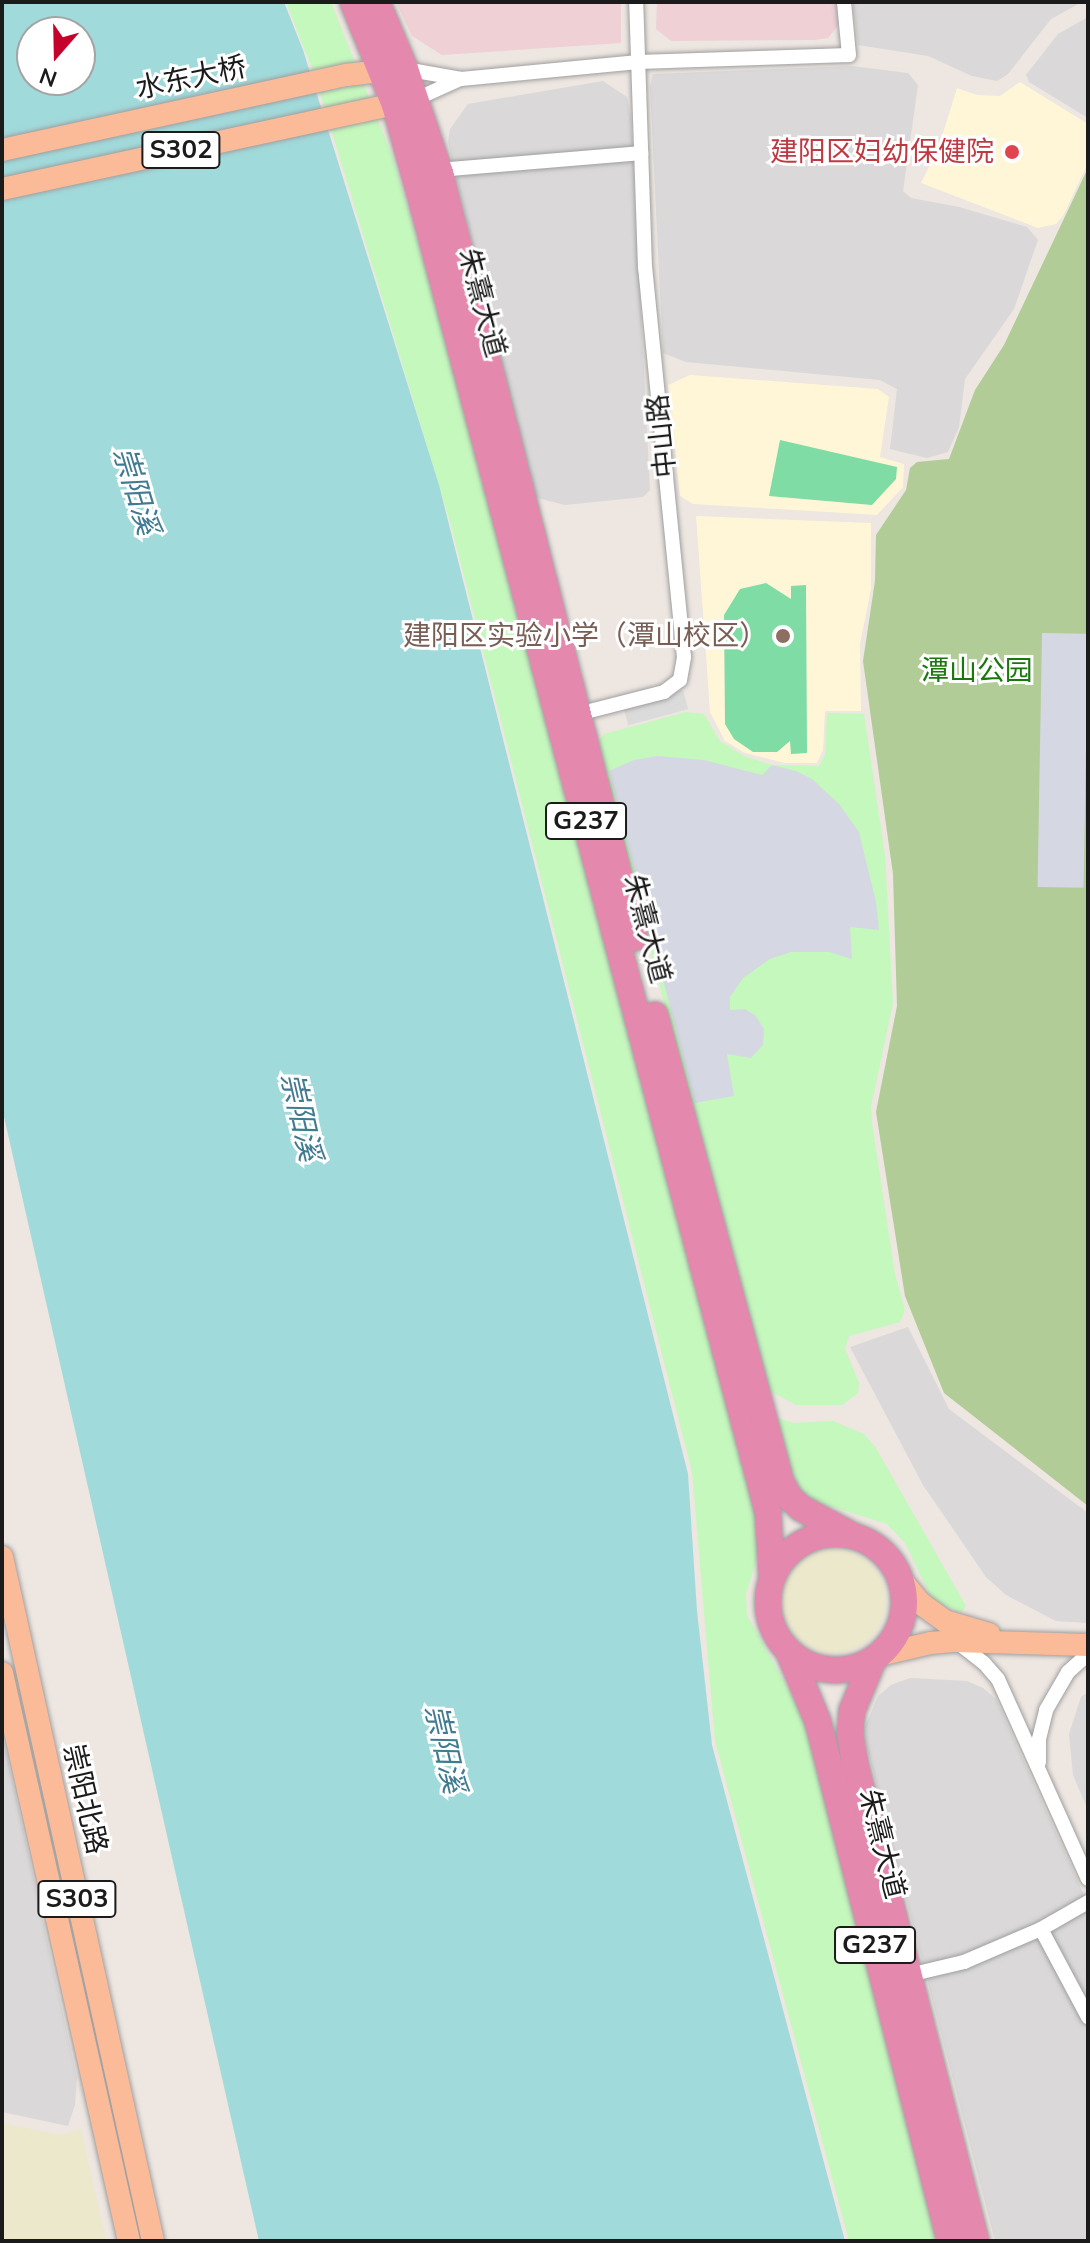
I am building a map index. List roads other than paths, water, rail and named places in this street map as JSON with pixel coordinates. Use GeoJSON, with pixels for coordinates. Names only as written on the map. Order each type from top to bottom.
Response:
{"type":"FeatureCollection","features":[{"type":"Feature","properties":{"kind":"highway","name":"G237"},"geometry":{"type":"LineString","coordinates":[[353,2],[393,69]]}},
{"type":"Feature","properties":{"kind":"highway","name":"G237"},"geometry":{"type":"LineString","coordinates":[[377,2],[393,69]]}},
{"type":"Feature","properties":{"kind":"highway","name":"朱熹大道"},"geometry":{"type":"LineString","coordinates":[[393,69],[569,716],[632,928],[781,1482],[801,1508],[853,1536]]}},
{"type":"Feature","properties":{"kind":"highway","name":"朱熹大道"},"geometry":{"type":"LineString","coordinates":[[404,103],[439,170],[569,716],[764,1499],[772,1578]]}},
{"type":"Feature","properties":{"kind":"highway"},"geometry":{"type":"LineString","coordinates":[[772,1578],[782,1561],[813,1538],[833,1534],[853,1536]]}},
{"type":"Feature","properties":{"kind":"highway","name":"G237"},"geometry":{"type":"LineString","coordinates":[[853,1536],[882,1552],[901,1580],[904,1613],[891,1643],[876,1657]]}},
{"type":"Feature","properties":{"kind":"highway","name":"G237"},"geometry":{"type":"LineString","coordinates":[[772,1578],[768,1598],[769,1618],[789,1652]]}},
{"type":"Feature","properties":{"kind":"highway","name":"朱熹大道"},"geometry":{"type":"LineString","coordinates":[[789,1652],[818,1722],[950,2241]]}},
{"type":"Feature","properties":{"kind":"highway"},"geometry":{"type":"LineString","coordinates":[[789,1652],[808,1665],[830,1670],[853,1668],[876,1657]]}},
{"type":"Feature","properties":{"kind":"highway","name":"朱熹大道"},"geometry":{"type":"LineString","coordinates":[[876,1657],[852,1711],[850,1734],[976,2241]]}},
{"type":"Feature","properties":{"kind":"main road","name":"水东大桥"},"geometry":{"type":"LineString","coordinates":[[2,150],[347,75],[393,69]]}},
{"type":"Feature","properties":{"kind":"main road","name":"S302"},"geometry":{"type":"LineString","coordinates":[[2,189],[404,103]]}},
{"type":"Feature","properties":{"kind":"main road","name":"崇阳北路"},"geometry":{"type":"LineString","coordinates":[[2,1557],[153,2241]]}},
{"type":"Feature","properties":{"kind":"main road"},"geometry":{"type":"LineString","coordinates":[[901,1580],[920,1603],[945,1621],[983,1634],[1028,1642],[1088,1637]]}},
{"type":"Feature","properties":{"kind":"main road"},"geometry":{"type":"LineString","coordinates":[[876,1657],[931,1643],[955,1641],[1088,1645]]}},
{"type":"Feature","properties":{"kind":"main road","name":"崇阳北路"},"geometry":{"type":"LineString","coordinates":[[2,1673],[129,2241]]}},
{"type":"Feature","properties":{"kind":"street","name":"中山路"},"geometry":{"type":"LineString","coordinates":[[569,716],[664,692],[680,680],[683,670],[645,268],[636,2]]}},
{"type":"Feature","properties":{"kind":"street"},"geometry":{"type":"LineString","coordinates":[[393,69],[461,79],[638,62],[849,55],[844,2]]}},
{"type":"Feature","properties":{"kind":"street"},"geometry":{"type":"LineString","coordinates":[[404,103],[461,79]]}},
{"type":"Feature","properties":{"kind":"street"},"geometry":{"type":"LineString","coordinates":[[439,170],[641,153]]}},
{"type":"Feature","properties":{"kind":"street"},"geometry":{"type":"LineString","coordinates":[[955,1641],[984,1663],[998,1679],[1088,1879]]}},
{"type":"Feature","properties":{"kind":"street"},"geometry":{"type":"LineString","coordinates":[[1040,1778],[1039,1739],[1046,1710],[1068,1672],[1088,1654]]}},
{"type":"Feature","properties":{"kind":"street"},"geometry":{"type":"LineString","coordinates":[[909,1975],[964,1962],[1041,1929],[1088,1902]]}},
{"type":"Feature","properties":{"kind":"street"},"geometry":{"type":"LineString","coordinates":[[1041,1929],[1088,2017]]}},
{"type":"Feature","properties":{"kind":"water","name":"崇阳溪"},"geometry":{"type":"Polygon","coordinates":[[[2,2],[284,2],[303,50],[439,485],[688,1474],[697,1611],[712,1745],[845,2241],[259,2241],[2,1108],[2,2]]]}},
{"type":"Feature","properties":{"kind":"place","name":"建阳区妇幼保健院"},"geometry":{"type":"Point","coordinates":[1012,152]}},
{"type":"Feature","properties":{"kind":"place","name":"建阳区实验小学（潭山校区）"},"geometry":{"type":"Point","coordinates":[783,636]}},
{"type":"Feature","properties":{"kind":"park label","name":"潭山公园"},"geometry":{"type":"Point","coordinates":[977,671]}}]}
